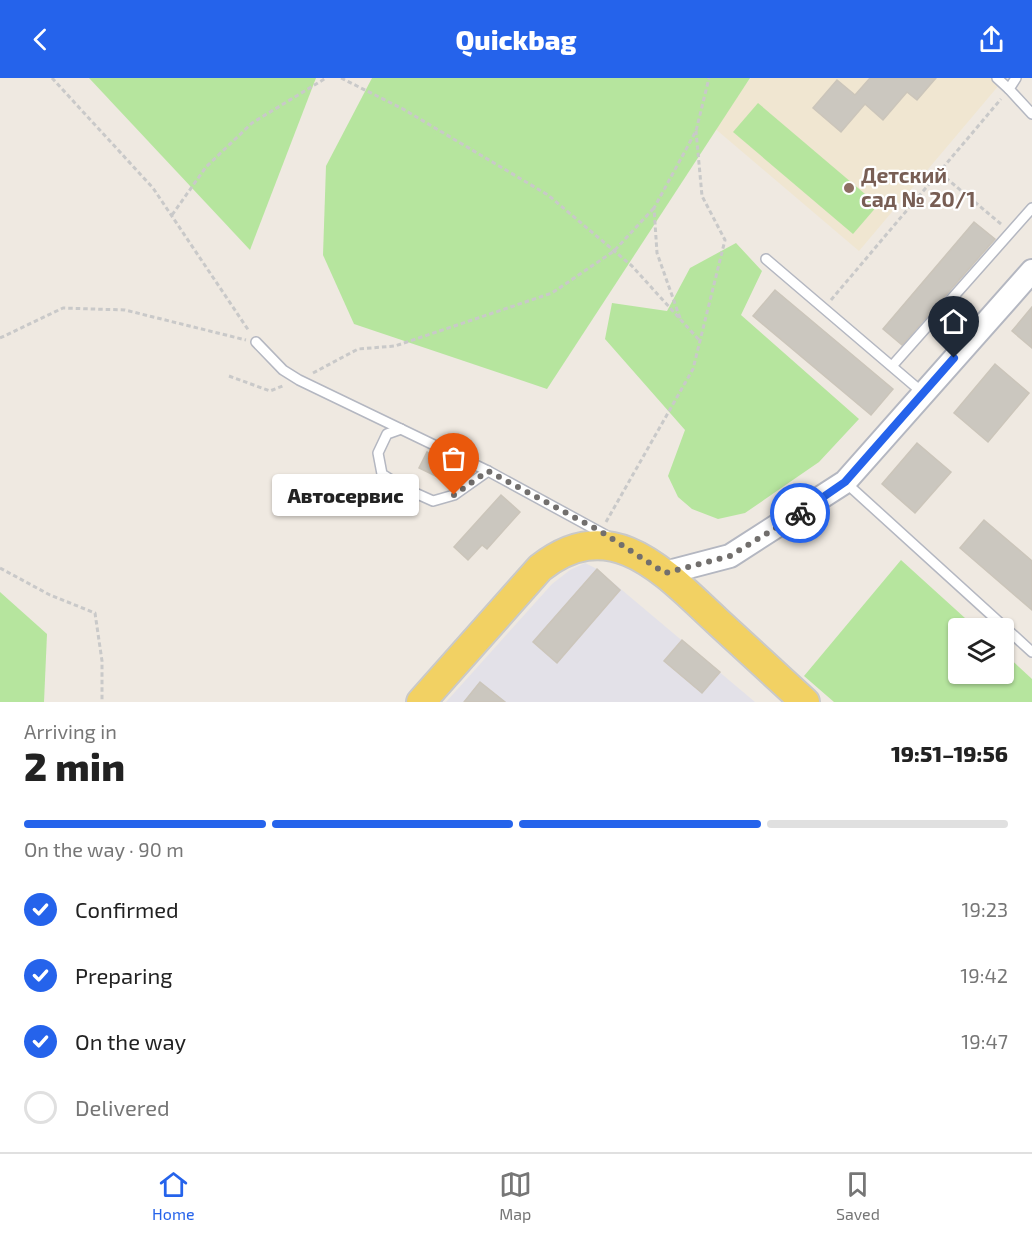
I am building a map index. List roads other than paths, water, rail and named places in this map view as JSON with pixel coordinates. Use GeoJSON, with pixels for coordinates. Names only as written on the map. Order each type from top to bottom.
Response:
{"type":"FeatureCollection","features":[{"type":"Feature","properties":{"kind":"main road"},"geometry":{"type":"LineString","coordinates":[[421,702],[547,562],[589,546],[608,546],[634,552],[665,573],[805,702]]}},
{"type":"Feature","properties":{"kind":"street"},"geometry":{"type":"LineString","coordinates":[[665,573],[730,556],[845,482],[1032,271]]}},
{"type":"Feature","properties":{"kind":"lane"},"geometry":{"type":"LineString","coordinates":[[997,78],[1032,114]]}},
{"type":"Feature","properties":{"kind":"lane"},"geometry":{"type":"LineString","coordinates":[[1009,89],[1016,78]]}},
{"type":"Feature","properties":{"kind":"lane"},"geometry":{"type":"LineString","coordinates":[[892,366],[1032,208]]}},
{"type":"Feature","properties":{"kind":"lane"},"geometry":{"type":"LineString","coordinates":[[766,259],[923,393]]}},
{"type":"Feature","properties":{"kind":"lane"},"geometry":{"type":"LineString","coordinates":[[256,342],[283,370],[299,380],[488,471],[600,531],[634,552]]}},
{"type":"Feature","properties":{"kind":"lane"},"geometry":{"type":"LineString","coordinates":[[401,429],[387,434],[378,453],[381,474],[404,488],[433,501],[454,495],[488,471]]}},
{"type":"Feature","properties":{"kind":"lane"},"geometry":{"type":"LineString","coordinates":[[845,482],[1032,652]]}},
{"type":"Feature","properties":{"kind":"place","name":"Детский сад № 20/1"},"geometry":{"type":"Point","coordinates":[849,188]}},
{"type":"Feature","properties":{"kind":"place","name":"Автосервис"},"geometry":{"type":"Point","coordinates":[454,495]}}]}
